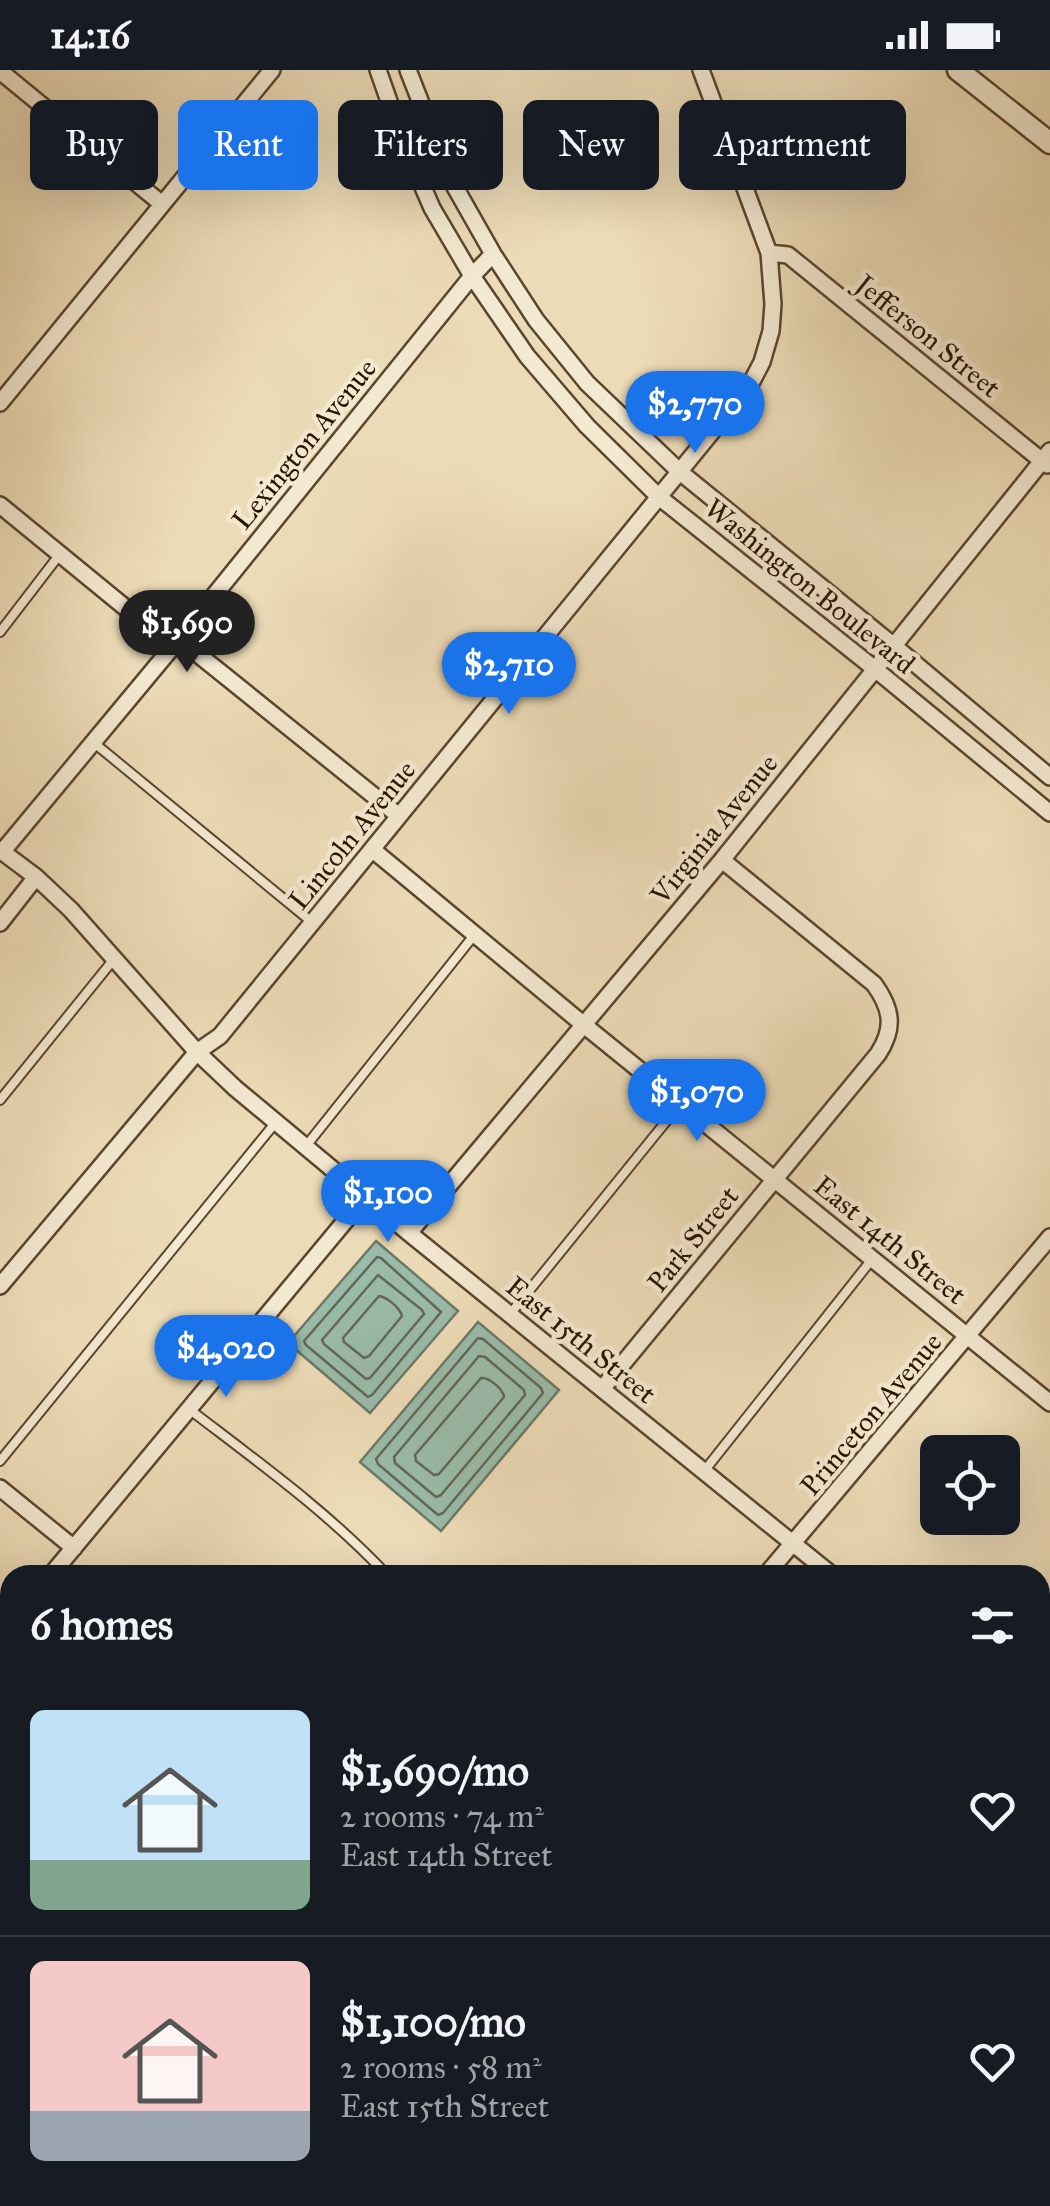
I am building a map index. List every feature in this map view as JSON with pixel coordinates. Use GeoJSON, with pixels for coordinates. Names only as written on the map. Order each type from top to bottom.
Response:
{"type":"FeatureCollection","features":[{"type":"Feature","properties":{"kind":"street"},"geometry":{"type":"LineString","coordinates":[[0,403],[272,70]]}},
{"type":"Feature","properties":{"kind":"street","name":"Washington Boulevard"},"geometry":{"type":"LineString","coordinates":[[378,70],[432,208],[472,276],[527,356],[588,426],[659,497],[1050,814]]}},
{"type":"Feature","properties":{"kind":"street","name":"Washington Boulevard"},"geometry":{"type":"LineString","coordinates":[[408,70],[451,180],[493,254],[536,320],[587,383],[680,472],[1050,777]]}},
{"type":"Feature","properties":{"kind":"street","name":"Lincoln Avenue"},"geometry":{"type":"LineString","coordinates":[[0,1286],[196,1052],[220,1036],[750,386],[772,332],[769,253],[701,70]]}},
{"type":"Feature","properties":{"kind":"street"},"geometry":{"type":"LineString","coordinates":[[958,70],[1050,143]]}},
{"type":"Feature","properties":{"kind":"street"},"geometry":{"type":"LineString","coordinates":[[0,71],[162,204]]}},
{"type":"Feature","properties":{"kind":"street","name":"Jefferson Street"},"geometry":{"type":"LineString","coordinates":[[769,253],[788,255],[1047,460]]}},
{"type":"Feature","properties":{"kind":"street","name":"Lexington Avenue"},"geometry":{"type":"LineString","coordinates":[[1,851],[493,254]]}},
{"type":"Feature","properties":{"kind":"street","name":"Virginia Avenue"},"geometry":{"type":"LineString","coordinates":[[409,1233],[722,860],[1047,460]]}},
{"type":"Feature","properties":{"kind":"street"},"geometry":{"type":"LineString","coordinates":[[0,505],[138,618],[178,638],[399,816]]}},
{"type":"Feature","properties":{"kind":"street","name":"East 14th Street"},"geometry":{"type":"LineString","coordinates":[[373,850],[1050,1403]]}},
{"type":"Feature","properties":{"kind":"street","name":"East 15th Street"},"geometry":{"type":"LineString","coordinates":[[1,851],[70,910],[196,1052],[276,1122],[820,1565]]}},
{"type":"Feature","properties":{"kind":"street","name":"Park Street"},"geometry":{"type":"LineString","coordinates":[[602,1390],[878,1054],[890,1030],[882,994],[874,984],[722,860]]}},
{"type":"Feature","properties":{"kind":"street"},"geometry":{"type":"LineString","coordinates":[[0,924],[36,877]]}},
{"type":"Feature","properties":{"kind":"street"},"geometry":{"type":"LineString","coordinates":[[60,1565],[366,1196]]}},
{"type":"Feature","properties":{"kind":"street","name":"Princeton Avenue"},"geometry":{"type":"LineString","coordinates":[[775,1565],[1050,1237]]}},
{"type":"Feature","properties":{"kind":"street"},"geometry":{"type":"LineString","coordinates":[[0,1488],[74,1548]]}},
{"type":"Feature","properties":{"kind":"lane"},"geometry":{"type":"LineString","coordinates":[[0,632],[60,554]]}},
{"type":"Feature","properties":{"kind":"lane"},"geometry":{"type":"LineString","coordinates":[[93,742],[313,923]]}},
{"type":"Feature","properties":{"kind":"lane"},"geometry":{"type":"LineString","coordinates":[[306,1147],[475,934]]}},
{"type":"Feature","properties":{"kind":"lane"},"geometry":{"type":"LineString","coordinates":[[0,1100],[114,959]]}},
{"type":"Feature","properties":{"kind":"lane"},"geometry":{"type":"LineString","coordinates":[[510,1315],[681,1103]]}},
{"type":"Feature","properties":{"kind":"lane"},"geometry":{"type":"LineString","coordinates":[[0,1461],[276,1122]]}},
{"type":"Feature","properties":{"kind":"lane"},"geometry":{"type":"LineString","coordinates":[[704,1471],[873,1258]]}},
{"type":"Feature","properties":{"kind":"lane"},"geometry":{"type":"LineString","coordinates":[[189,1409],[312,1504],[378,1565]]}},
{"type":"Feature","properties":{"kind":"water"},"geometry":{"type":"Polygon","coordinates":[[[376,1241],[458,1311],[370,1413],[288,1343],[376,1241]]]}},
{"type":"Feature","properties":{"kind":"water"},"geometry":{"type":"Polygon","coordinates":[[[478,1322],[559,1390],[441,1531],[360,1462],[478,1322]]]}}]}
